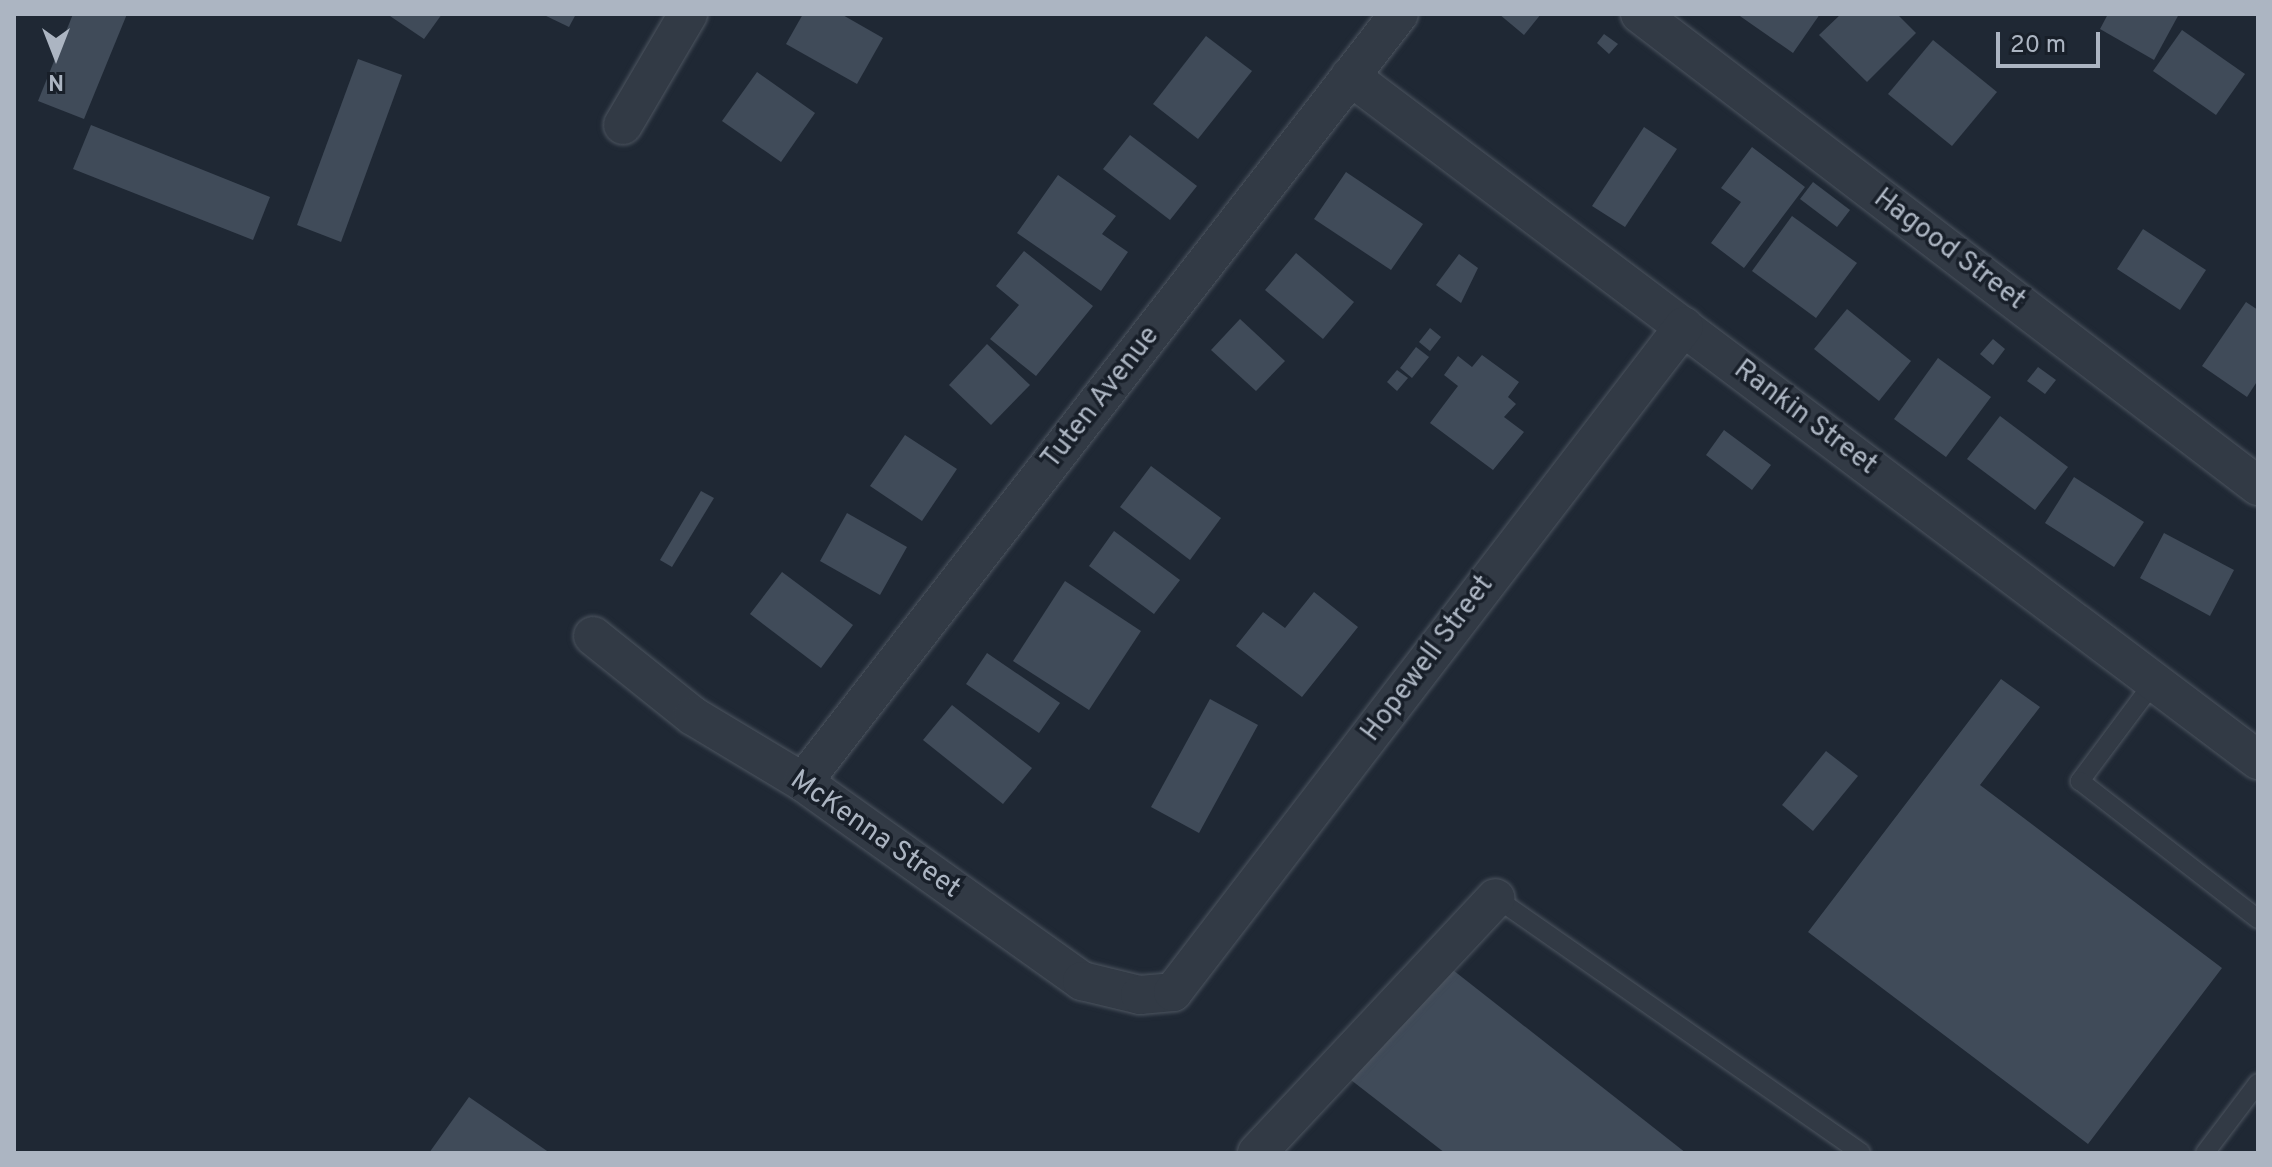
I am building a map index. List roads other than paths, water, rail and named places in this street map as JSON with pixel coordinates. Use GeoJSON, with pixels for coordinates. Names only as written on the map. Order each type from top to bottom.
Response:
{"type":"FeatureCollection","features":[{"type":"Feature","properties":{"kind":"street"},"geometry":{"type":"LineString","coordinates":[[623,125],[688,14]]}},
{"type":"Feature","properties":{"kind":"street","name":"Tuten Avenue"},"geometry":{"type":"LineString","coordinates":[[803,782],[1399,14]]}},
{"type":"Feature","properties":{"kind":"street","name":"Hagood Street"},"geometry":{"type":"LineString","coordinates":[[1640,14],[2258,486]]}},
{"type":"Feature","properties":{"kind":"street","name":"Rankin Street"},"geometry":{"type":"LineString","coordinates":[[1350,76],[2258,760]]}},
{"type":"Feature","properties":{"kind":"street","name":"Hopewell Street"},"geometry":{"type":"LineString","coordinates":[[1173,992],[1684,326]]}},
{"type":"Feature","properties":{"kind":"street","name":"McKenna Street"},"geometry":{"type":"LineString","coordinates":[[593,636],[693,716],[803,782],[1082,981],[1140,995],[1173,992]]}},
{"type":"Feature","properties":{"kind":"street"},"geometry":{"type":"LineString","coordinates":[[1257,1153],[1496,898]]}},
{"type":"Feature","properties":{"kind":"lane"},"geometry":{"type":"LineString","coordinates":[[2154,682],[2080,781],[2258,919]]}},
{"type":"Feature","properties":{"kind":"lane"},"geometry":{"type":"LineString","coordinates":[[1496,898],[1861,1153]]}},
{"type":"Feature","properties":{"kind":"lane"},"geometry":{"type":"LineString","coordinates":[[2205,1153],[2258,1083]]}}]}
